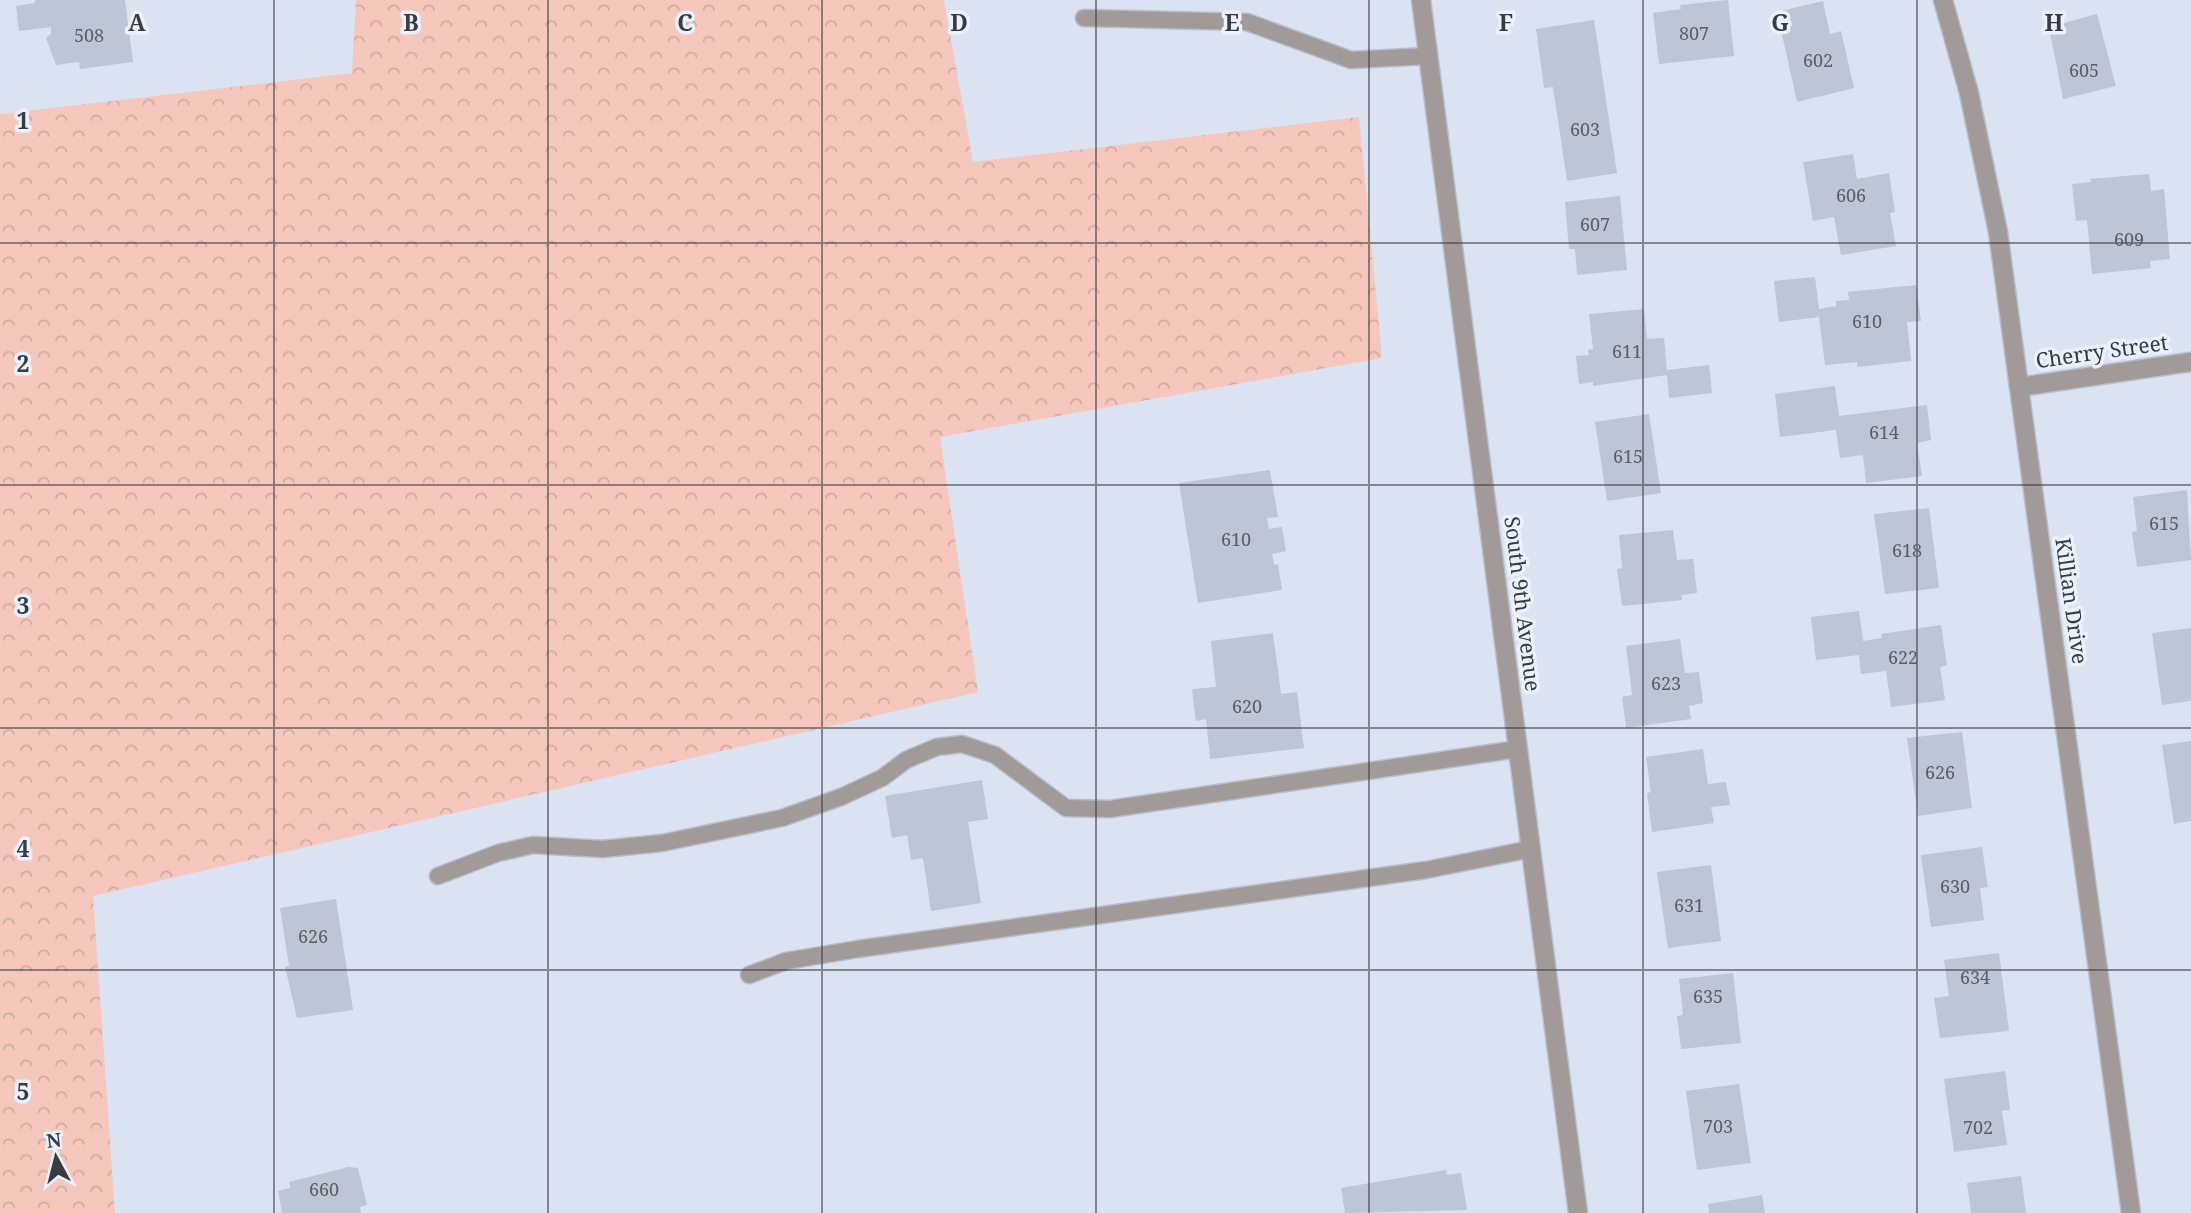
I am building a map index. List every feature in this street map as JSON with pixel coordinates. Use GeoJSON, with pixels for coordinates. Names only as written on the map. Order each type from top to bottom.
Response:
{"type":"FeatureCollection","features":[{"type":"Feature","properties":{"kind":"street","name":"South 9th Avenue"},"geometry":{"type":"LineString","coordinates":[[1420,0],[1578,1213]]}},
{"type":"Feature","properties":{"kind":"street","name":"Killian Drive"},"geometry":{"type":"LineString","coordinates":[[1943,0],[1985,162],[2019,387],[2131,1213]]}},
{"type":"Feature","properties":{"kind":"street","name":"Cherry Street"},"geometry":{"type":"LineString","coordinates":[[2019,387],[2191,362]]}},
{"type":"Feature","properties":{"kind":"lane"},"geometry":{"type":"LineString","coordinates":[[1084,18],[1247,22],[1351,60],[1428,56]]}},
{"type":"Feature","properties":{"kind":"lane"},"geometry":{"type":"LineString","coordinates":[[438,876],[498,853],[533,845],[603,849],[662,843],[782,818],[841,797],[882,778],[906,760],[950,745],[962,744],[995,755],[1066,808],[1083,810],[1111,809],[1518,749]]}},
{"type":"Feature","properties":{"kind":"lane"},"geometry":{"type":"LineString","coordinates":[[749,975],[786,961],[858,949],[1426,870],[1531,849]]}},
{"type":"Feature","properties":{"kind":"green space"},"geometry":{"type":"Polygon","coordinates":[[[356,0],[944,0],[973,162],[1359,117],[1382,358],[940,437],[978,692],[93,896],[115,1213],[0,1213],[0,114],[352,73],[356,0]]]}},
{"type":"Feature","properties":{"kind":"building"},"geometry":{"type":"Polygon","coordinates":[[[35,0],[125,0],[133,62],[80,69],[79,62],[56,65],[46,38],[51,34],[51,27],[19,31],[16,6],[35,3],[35,0]]]}},
{"type":"Feature","properties":{"kind":"building"},"geometry":{"type":"Polygon","coordinates":[[[1728,0],[1734,56],[1659,64],[1653,13],[1681,9],[1680,5],[1728,0]]]}},
{"type":"Feature","properties":{"kind":"building"},"geometry":{"type":"Polygon","coordinates":[[[1823,1],[1830,34],[1841,31],[1854,88],[1797,102],[1777,12],[1823,1]]]}},
{"type":"Feature","properties":{"kind":"building"},"geometry":{"type":"Polygon","coordinates":[[[2097,14],[2116,86],[2063,99],[2049,27],[2097,14]]]}},
{"type":"Feature","properties":{"kind":"building"},"geometry":{"type":"Polygon","coordinates":[[[1594,20],[1617,173],[1567,181],[1553,87],[1544,88],[1536,29],[1594,20]]]}},
{"type":"Feature","properties":{"kind":"building"},"geometry":{"type":"Polygon","coordinates":[[[1853,154],[1857,179],[1889,173],[1895,212],[1890,213],[1896,246],[1841,255],[1834,217],[1813,221],[1803,162],[1853,154]]]}},
{"type":"Feature","properties":{"kind":"building"},"geometry":{"type":"Polygon","coordinates":[[[2149,174],[2151,191],[2164,189],[2170,259],[2150,261],[2151,268],[2092,274],[2087,220],[2076,221],[2072,184],[2091,182],[2090,179],[2149,174]]]}},
{"type":"Feature","properties":{"kind":"building"},"geometry":{"type":"Polygon","coordinates":[[[1620,196],[1627,270],[1577,275],[1575,249],[1569,249],[1565,202],[1620,196]]]}},
{"type":"Feature","properties":{"kind":"building"},"geometry":{"type":"Polygon","coordinates":[[[1815,277],[1819,309],[1836,306],[1836,301],[1849,300],[1848,292],[1916,285],[1921,321],[1907,322],[1911,361],[1857,367],[1857,362],[1825,365],[1819,317],[1779,322],[1774,281],[1815,277]]]}},
{"type":"Feature","properties":{"kind":"building"},"geometry":{"type":"Polygon","coordinates":[[[1644,309],[1647,339],[1664,338],[1667,370],[1709,365],[1712,393],[1669,398],[1667,375],[1593,386],[1593,382],[1579,384],[1576,356],[1589,355],[1588,350],[1593,349],[1589,314],[1644,309]]]}},
{"type":"Feature","properties":{"kind":"building"},"geometry":{"type":"Polygon","coordinates":[[[1835,386],[1839,416],[1927,405],[1931,440],[1917,443],[1922,476],[1866,483],[1863,455],[1840,458],[1836,430],[1780,437],[1775,394],[1835,386]]]}},
{"type":"Feature","properties":{"kind":"building"},"geometry":{"type":"Polygon","coordinates":[[[1649,414],[1661,493],[1607,501],[1595,422],[1649,414]]]}},
{"type":"Feature","properties":{"kind":"building"},"geometry":{"type":"Polygon","coordinates":[[[1270,470],[1278,517],[1267,518],[1269,529],[1282,527],[1286,551],[1272,554],[1274,565],[1278,564],[1282,590],[1198,603],[1179,483],[1270,470]]]}},
{"type":"Feature","properties":{"kind":"building"},"geometry":{"type":"Polygon","coordinates":[[[2187,490],[2191,560],[2137,567],[2132,532],[2137,531],[2133,497],[2187,490]]]}},
{"type":"Feature","properties":{"kind":"building"},"geometry":{"type":"Polygon","coordinates":[[[1929,508],[1939,588],[1885,594],[1874,514],[1929,508]]]}},
{"type":"Feature","properties":{"kind":"building"},"geometry":{"type":"Polygon","coordinates":[[[1673,530],[1677,560],[1693,559],[1697,593],[1681,595],[1682,600],[1622,606],[1617,569],[1622,568],[1619,535],[1673,530]]]}},
{"type":"Feature","properties":{"kind":"building"},"geometry":{"type":"Polygon","coordinates":[[[1859,611],[1863,641],[1882,638],[1881,634],[1941,625],[1947,665],[1940,667],[1945,700],[1891,707],[1886,671],[1861,674],[1859,655],[1816,660],[1811,617],[1859,611]]]}},
{"type":"Feature","properties":{"kind":"building"},"geometry":{"type":"Polygon","coordinates":[[[2191,628],[2191,701],[2162,705],[2152,633],[2191,628]]]}},
{"type":"Feature","properties":{"kind":"building"},"geometry":{"type":"Polygon","coordinates":[[[1273,633],[1281,694],[1297,692],[1304,748],[1210,759],[1206,719],[1196,721],[1192,689],[1216,687],[1211,641],[1273,633]]]}},
{"type":"Feature","properties":{"kind":"building"},"geometry":{"type":"Polygon","coordinates":[[[1680,639],[1685,673],[1699,672],[1703,703],[1689,706],[1691,719],[1626,728],[1622,697],[1632,695],[1626,646],[1680,639]]]}},
{"type":"Feature","properties":{"kind":"building"},"geometry":{"type":"Polygon","coordinates":[[[1962,732],[1972,808],[1918,816],[1907,738],[1962,732]]]}},
{"type":"Feature","properties":{"kind":"building"},"geometry":{"type":"Polygon","coordinates":[[[2191,741],[2191,821],[2174,824],[2162,745],[2191,741]]]}},
{"type":"Feature","properties":{"kind":"building"},"geometry":{"type":"Polygon","coordinates":[[[1703,749],[1708,784],[1726,782],[1730,805],[1711,807],[1714,823],[1652,832],[1647,793],[1651,792],[1646,757],[1703,749]]]}},
{"type":"Feature","properties":{"kind":"building"},"geometry":{"type":"Polygon","coordinates":[[[982,780],[988,819],[968,822],[981,903],[931,911],[923,858],[911,860],[907,835],[892,838],[885,796],[982,780]]]}},
{"type":"Feature","properties":{"kind":"building"},"geometry":{"type":"Polygon","coordinates":[[[1982,847],[1988,887],[1980,888],[1984,920],[1931,927],[1921,855],[1982,847]]]}},
{"type":"Feature","properties":{"kind":"building"},"geometry":{"type":"Polygon","coordinates":[[[1711,865],[1721,941],[1668,948],[1657,872],[1711,865]]]}},
{"type":"Feature","properties":{"kind":"building"},"geometry":{"type":"Polygon","coordinates":[[[336,899],[353,1010],[297,1018],[285,967],[289,966],[280,908],[336,899]]]}},
{"type":"Feature","properties":{"kind":"building"},"geometry":{"type":"Polygon","coordinates":[[[1999,953],[2009,1031],[1940,1038],[1934,998],[1949,996],[1944,960],[1999,953]]]}},
{"type":"Feature","properties":{"kind":"building"},"geometry":{"type":"Polygon","coordinates":[[[1733,973],[1741,1043],[1681,1049],[1677,1016],[1683,1015],[1679,979],[1733,973]]]}},
{"type":"Feature","properties":{"kind":"building"},"geometry":{"type":"Polygon","coordinates":[[[2005,1071],[2010,1110],[2002,1111],[2007,1145],[1954,1152],[1944,1079],[2005,1071]]]}},
{"type":"Feature","properties":{"kind":"building"},"geometry":{"type":"Polygon","coordinates":[[[1739,1084],[1751,1163],[1697,1170],[1686,1091],[1739,1084]]]}},
{"type":"Feature","properties":{"kind":"building"},"geometry":{"type":"Polygon","coordinates":[[[348,1167],[358,1168],[367,1205],[360,1207],[361,1213],[282,1213],[278,1191],[290,1188],[289,1182],[348,1167]]]}},
{"type":"Feature","properties":{"kind":"building"},"geometry":{"type":"Polygon","coordinates":[[[1446,1170],[1447,1175],[1461,1173],[1467,1210],[1345,1213],[1341,1188],[1446,1170]]]}},
{"type":"Feature","properties":{"kind":"building"},"geometry":{"type":"Polygon","coordinates":[[[2021,1176],[2026,1213],[1971,1213],[1967,1183],[2021,1176]]]}},
{"type":"Feature","properties":{"kind":"building"},"geometry":{"type":"Polygon","coordinates":[[[1762,1195],[1765,1213],[1709,1213],[1708,1204],[1762,1195]]]}}]}
